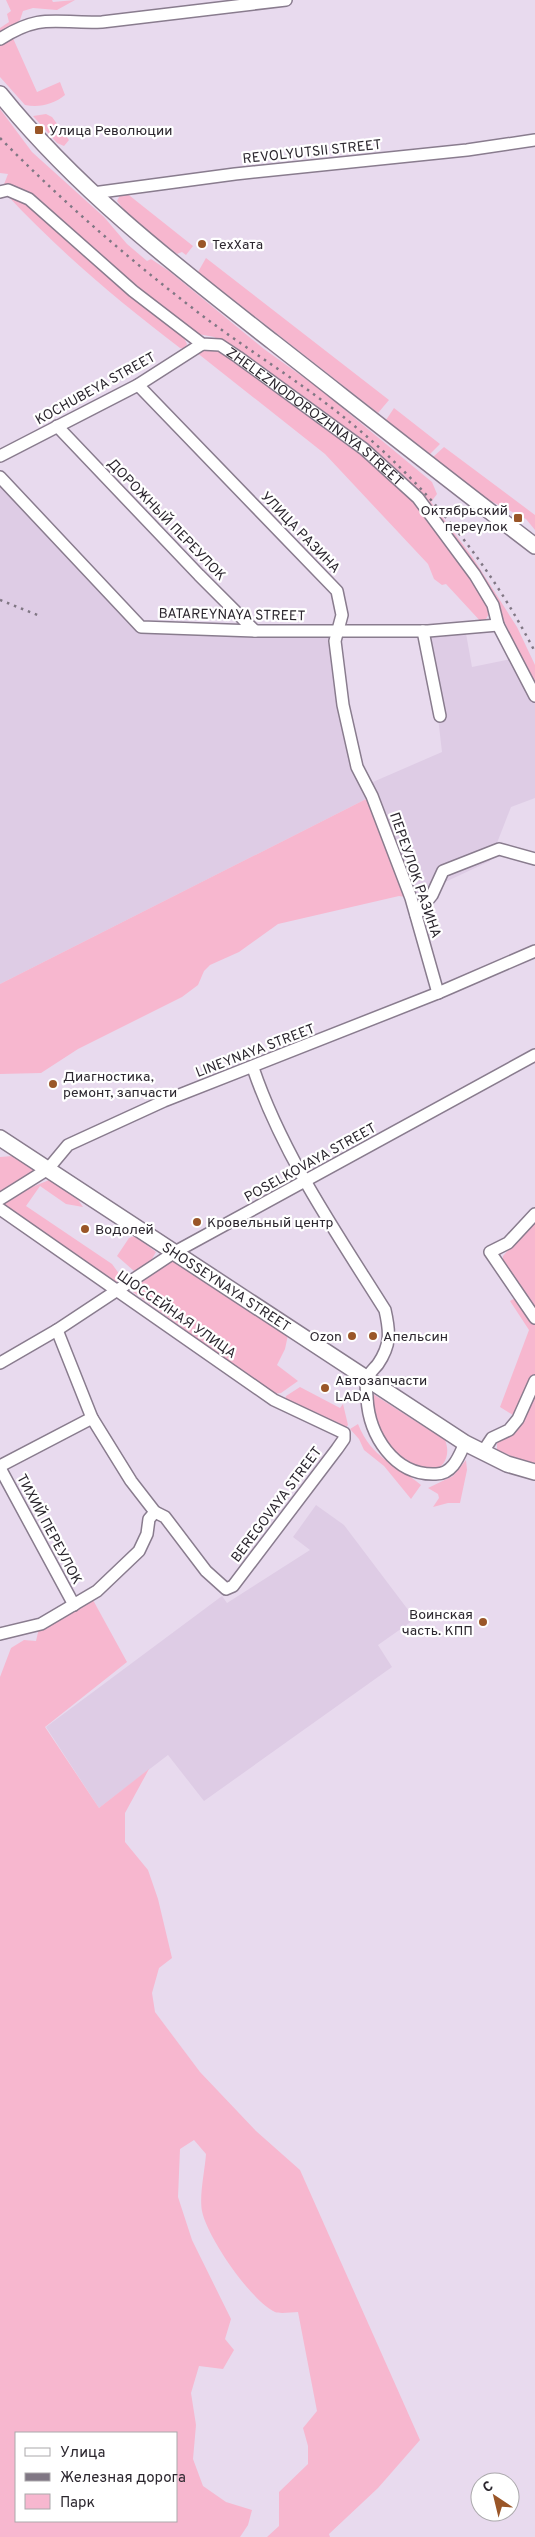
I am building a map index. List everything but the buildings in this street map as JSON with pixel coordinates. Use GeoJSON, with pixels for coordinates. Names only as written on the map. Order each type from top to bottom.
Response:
{"type":"FeatureCollection","features":[{"type":"Feature","properties":{"kind":"main road"},"geometry":{"type":"LineString","coordinates":[[0,94],[33,133],[93,193],[179,268],[535,546]]}},
{"type":"Feature","properties":{"kind":"main road","name":"SHOSSEYNAYA STREET"},"geometry":{"type":"LineString","coordinates":[[0,1138],[465,1443],[508,1464],[535,1472]]}},
{"type":"Feature","properties":{"kind":"street"},"geometry":{"type":"LineString","coordinates":[[0,39],[22,26],[44,20],[74,23],[102,22],[286,0]]}},
{"type":"Feature","properties":{"kind":"street","name":"REVOLYUTSII STREET"},"geometry":{"type":"LineString","coordinates":[[93,193],[235,174],[467,150],[535,140]]}},
{"type":"Feature","properties":{"kind":"street","name":"ZHELEZNODOROZHNAYA STREET"},"geometry":{"type":"LineString","coordinates":[[0,192],[8,190],[29,199],[133,291],[202,344],[220,345],[238,357],[364,450],[418,498],[475,575],[493,605],[498,625],[535,696]]}},
{"type":"Feature","properties":{"kind":"street","name":"KOCHUBEYA STREET"},"geometry":{"type":"LineString","coordinates":[[0,456],[138,385],[202,344]]}},
{"type":"Feature","properties":{"kind":"street","name":"УЛИЦА РАЗИНА"},"geometry":{"type":"LineString","coordinates":[[138,385],[337,591],[342,615],[335,641],[343,705],[357,767],[372,796]]}},
{"type":"Feature","properties":{"kind":"street","name":"ДОРОЖНЫЙ ПЕРЕУЛОК"},"geometry":{"type":"LineString","coordinates":[[57,426],[255,631]]}},
{"type":"Feature","properties":{"kind":"street","name":"BATAREYNAYA STREET"},"geometry":{"type":"LineString","coordinates":[[0,478],[141,627],[255,631],[423,631],[498,625]]}},
{"type":"Feature","properties":{"kind":"street"},"geometry":{"type":"LineString","coordinates":[[423,631],[440,716]]}},
{"type":"Feature","properties":{"kind":"street","name":"ПЕРЕУЛОК РАЗИНА"},"geometry":{"type":"LineString","coordinates":[[372,796],[416,915],[438,993]]}},
{"type":"Feature","properties":{"kind":"street"},"geometry":{"type":"LineString","coordinates":[[416,915],[432,895],[443,871],[499,849],[535,859]]}},
{"type":"Feature","properties":{"kind":"street","name":"LINEYNAYA STREET"},"geometry":{"type":"LineString","coordinates":[[0,1199],[48,1170],[68,1145],[164,1101],[253,1068],[438,993],[535,951]]}},
{"type":"Feature","properties":{"kind":"street","name":"POSELKOVAYA STREET"},"geometry":{"type":"LineString","coordinates":[[0,1363],[57,1330],[175,1252],[535,1055]]}},
{"type":"Feature","properties":{"kind":"street"},"geometry":{"type":"LineString","coordinates":[[253,1068],[263,1096],[304,1182],[385,1310],[390,1334],[386,1352],[366,1379],[368,1413],[377,1441],[406,1468],[426,1474],[438,1474],[452,1468],[465,1443]]}},
{"type":"Feature","properties":{"kind":"street","name":"ШОССЕЙНАЯ УЛИЦА"},"geometry":{"type":"LineString","coordinates":[[0,1209],[52,1243],[115,1290],[274,1400],[344,1433]]}},
{"type":"Feature","properties":{"kind":"street"},"geometry":{"type":"LineString","coordinates":[[535,1214],[508,1243],[490,1252],[535,1318]]}},
{"type":"Feature","properties":{"kind":"street"},"geometry":{"type":"LineString","coordinates":[[0,1634],[42,1624],[97,1591],[139,1551],[147,1534],[148,1519],[155,1512],[131,1481],[92,1418],[57,1330]]}},
{"type":"Feature","properties":{"kind":"street"},"geometry":{"type":"LineString","coordinates":[[482,1452],[492,1438],[509,1430],[518,1419],[535,1381]]}},
{"type":"Feature","properties":{"kind":"street"},"geometry":{"type":"LineString","coordinates":[[0,1467],[92,1418]]}},
{"type":"Feature","properties":{"kind":"street","name":"BEREGOVAYA STREET"},"geometry":{"type":"LineString","coordinates":[[155,1512],[166,1517],[206,1571],[226,1589],[233,1586],[337,1450],[344,1439],[344,1433]]}},
{"type":"Feature","properties":{"kind":"street","name":"ТИХИЙ ПЕРЕУЛОК"},"geometry":{"type":"LineString","coordinates":[[0,1467],[74,1605]]}},
{"type":"Feature","properties":{"kind":"shaded area"},"geometry":{"type":"Polygon","coordinates":[[[0,477],[141,627],[339,630],[343,705],[366,785],[442,752],[428,631],[465,628],[472,667],[516,658],[535,696],[535,798],[511,807],[490,861],[411,898],[372,796],[0,984],[0,477]]]}},
{"type":"Feature","properties":{"kind":"shaded area"},"geometry":{"type":"Polygon","coordinates":[[[316,1505],[344,1525],[415,1619],[378,1645],[392,1667],[204,1801],[168,1755],[99,1808],[46,1727],[222,1596],[227,1603],[310,1550],[293,1537],[316,1505]]]}},
{"type":"Feature","properties":{"kind":"green space"},"geometry":{"type":"Polygon","coordinates":[[[6,0],[52,0],[53,2],[75,0],[57,10],[33,8],[23,11],[20,20],[0,36],[0,28],[9,22],[7,14],[11,11],[6,0]]]}},
{"type":"Feature","properties":{"kind":"green space"},"geometry":{"type":"Polygon","coordinates":[[[12,36],[37,92],[60,82],[65,95],[46,105],[25,105],[0,77],[0,44],[12,36]]]}},
{"type":"Feature","properties":{"kind":"green space"},"geometry":{"type":"Polygon","coordinates":[[[0,109],[32,152],[104,217],[127,244],[147,261],[151,259],[169,271],[264,349],[317,387],[432,482],[437,494],[431,502],[473,558],[517,627],[535,665],[535,688],[497,606],[418,497],[225,344],[214,337],[193,333],[95,253],[3,187],[8,174],[0,173],[0,109]]]}},
{"type":"Feature","properties":{"kind":"green space"},"geometry":{"type":"Polygon","coordinates":[[[46,114],[52,117],[69,140],[64,146],[57,143],[33,116],[46,114]]]}},
{"type":"Feature","properties":{"kind":"green space"},"geometry":{"type":"Polygon","coordinates":[[[125,192],[193,246],[186,255],[182,252],[177,254],[128,215],[117,201],[121,193],[125,192]]]}},
{"type":"Feature","properties":{"kind":"green space"},"geometry":{"type":"Polygon","coordinates":[[[6,194],[20,197],[180,330],[187,344],[185,349],[180,348],[90,275],[47,236],[6,194]]]}},
{"type":"Feature","properties":{"kind":"green space"},"geometry":{"type":"Polygon","coordinates":[[[206,258],[389,400],[378,413],[198,272],[206,258]]]}},
{"type":"Feature","properties":{"kind":"green space"},"geometry":{"type":"Polygon","coordinates":[[[204,348],[218,348],[337,434],[414,498],[451,547],[488,607],[490,612],[483,624],[446,584],[442,585],[434,579],[428,564],[325,454],[196,352],[204,348]]]}},
{"type":"Feature","properties":{"kind":"green space"},"geometry":{"type":"Polygon","coordinates":[[[394,408],[440,444],[430,454],[386,420],[394,408]]]}},
{"type":"Feature","properties":{"kind":"green space"},"geometry":{"type":"Polygon","coordinates":[[[444,447],[535,515],[535,530],[526,519],[481,496],[433,457],[444,447]]]}},
{"type":"Feature","properties":{"kind":"green space"},"geometry":{"type":"Polygon","coordinates":[[[372,796],[411,898],[399,896],[278,924],[239,952],[210,965],[204,971],[198,985],[182,997],[78,1049],[41,1073],[0,1074],[0,984],[372,796]]]}},
{"type":"Feature","properties":{"kind":"green space"},"geometry":{"type":"Polygon","coordinates":[[[13,1156],[32,1168],[34,1172],[0,1195],[0,1157],[13,1156]]]}},
{"type":"Feature","properties":{"kind":"green space"},"geometry":{"type":"Polygon","coordinates":[[[49,1180],[77,1198],[83,1207],[66,1204],[40,1186],[26,1206],[112,1264],[120,1275],[119,1281],[107,1279],[1,1205],[30,1188],[49,1180]]]}},
{"type":"Feature","properties":{"kind":"green space"},"geometry":{"type":"Polygon","coordinates":[[[535,1219],[535,1312],[503,1266],[503,1256],[535,1219]]]}},
{"type":"Feature","properties":{"kind":"green space"},"geometry":{"type":"Polygon","coordinates":[[[135,1236],[156,1252],[149,1264],[134,1271],[117,1256],[129,1238],[135,1236]]]}},
{"type":"Feature","properties":{"kind":"green space"},"geometry":{"type":"Polygon","coordinates":[[[168,1262],[174,1262],[191,1271],[288,1335],[285,1349],[277,1365],[298,1381],[281,1393],[273,1394],[133,1292],[134,1284],[168,1262]]]}},
{"type":"Feature","properties":{"kind":"green space"},"geometry":{"type":"Polygon","coordinates":[[[517,1297],[535,1324],[535,1375],[516,1415],[513,1415],[500,1407],[529,1330],[510,1301],[517,1297]]]}},
{"type":"Feature","properties":{"kind":"green space"},"geometry":{"type":"Polygon","coordinates":[[[300,1387],[340,1408],[343,1404],[348,1425],[345,1429],[285,1400],[286,1396],[300,1387]]]}},
{"type":"Feature","properties":{"kind":"green space"},"geometry":{"type":"Polygon","coordinates":[[[535,1387],[535,1466],[497,1450],[497,1441],[514,1434],[535,1387]]]}},
{"type":"Feature","properties":{"kind":"green space"},"geometry":{"type":"Polygon","coordinates":[[[373,1394],[445,1440],[447,1456],[442,1465],[433,1469],[421,1468],[397,1453],[383,1439],[374,1411],[373,1394]]]}},
{"type":"Feature","properties":{"kind":"green space"},"geometry":{"type":"Polygon","coordinates":[[[358,1424],[364,1436],[377,1453],[421,1485],[411,1499],[384,1466],[364,1450],[359,1439],[350,1429],[358,1424]]]}},
{"type":"Feature","properties":{"kind":"green space"},"geometry":{"type":"Polygon","coordinates":[[[466,1460],[467,1470],[460,1503],[448,1503],[433,1507],[439,1498],[438,1494],[428,1488],[453,1476],[466,1460]]]}},
{"type":"Feature","properties":{"kind":"green space"},"geometry":{"type":"Polygon","coordinates":[[[93,1600],[127,1662],[45,1727],[99,1808],[149,1769],[125,1813],[125,1842],[148,1870],[158,1899],[172,1958],[159,1968],[152,1993],[155,2012],[200,2072],[256,2131],[300,2170],[420,2440],[378,2488],[329,2534],[330,2537],[267,2537],[279,2526],[279,2492],[308,2464],[308,2446],[303,2428],[317,2411],[298,2312],[277,2313],[265,2306],[231,2267],[221,2251],[212,2236],[202,2211],[206,2154],[194,2140],[180,2149],[178,2197],[192,2240],[231,2319],[225,2339],[234,2350],[223,2369],[199,2366],[191,2393],[196,2425],[193,2459],[203,2486],[226,2502],[252,2510],[248,2525],[240,2537],[0,2537],[0,1677],[11,1648],[24,1640],[36,1641],[39,1628],[93,1600]]]}},
{"type":"Feature","properties":{"kind":"railway"},"geometry":{"type":"LineString","coordinates":[[0,138],[70,206],[169,290],[328,405],[375,443],[428,497],[476,555],[497,586],[535,652]]}},
{"type":"Feature","properties":{"kind":"railway"},"geometry":{"type":"LineString","coordinates":[[0,600],[40,616]]}},
{"type":"Feature","properties":{"kind":"place","name":"Улица Революции"},"geometry":{"type":"Point","coordinates":[39,130]}},
{"type":"Feature","properties":{"kind":"place","name":"ТехХата"},"geometry":{"type":"Point","coordinates":[202,244]}},
{"type":"Feature","properties":{"kind":"place","name":"Октябрьский переулок"},"geometry":{"type":"Point","coordinates":[518,518]}},
{"type":"Feature","properties":{"kind":"place","name":"Диагностика, ремонт, запчасти"},"geometry":{"type":"Point","coordinates":[53,1084]}},
{"type":"Feature","properties":{"kind":"place","name":"Кровельный центр"},"geometry":{"type":"Point","coordinates":[197,1222]}},
{"type":"Feature","properties":{"kind":"place","name":"Водолей"},"geometry":{"type":"Point","coordinates":[85,1229]}},
{"type":"Feature","properties":{"kind":"place","name":"Ozon"},"geometry":{"type":"Point","coordinates":[352,1336]}},
{"type":"Feature","properties":{"kind":"place","name":"Апельсин"},"geometry":{"type":"Point","coordinates":[373,1336]}},
{"type":"Feature","properties":{"kind":"place","name":"Автозапчасти LADA"},"geometry":{"type":"Point","coordinates":[325,1388]}},
{"type":"Feature","properties":{"kind":"place","name":"Воинская часть. КПП"},"geometry":{"type":"Point","coordinates":[483,1622]}}]}
